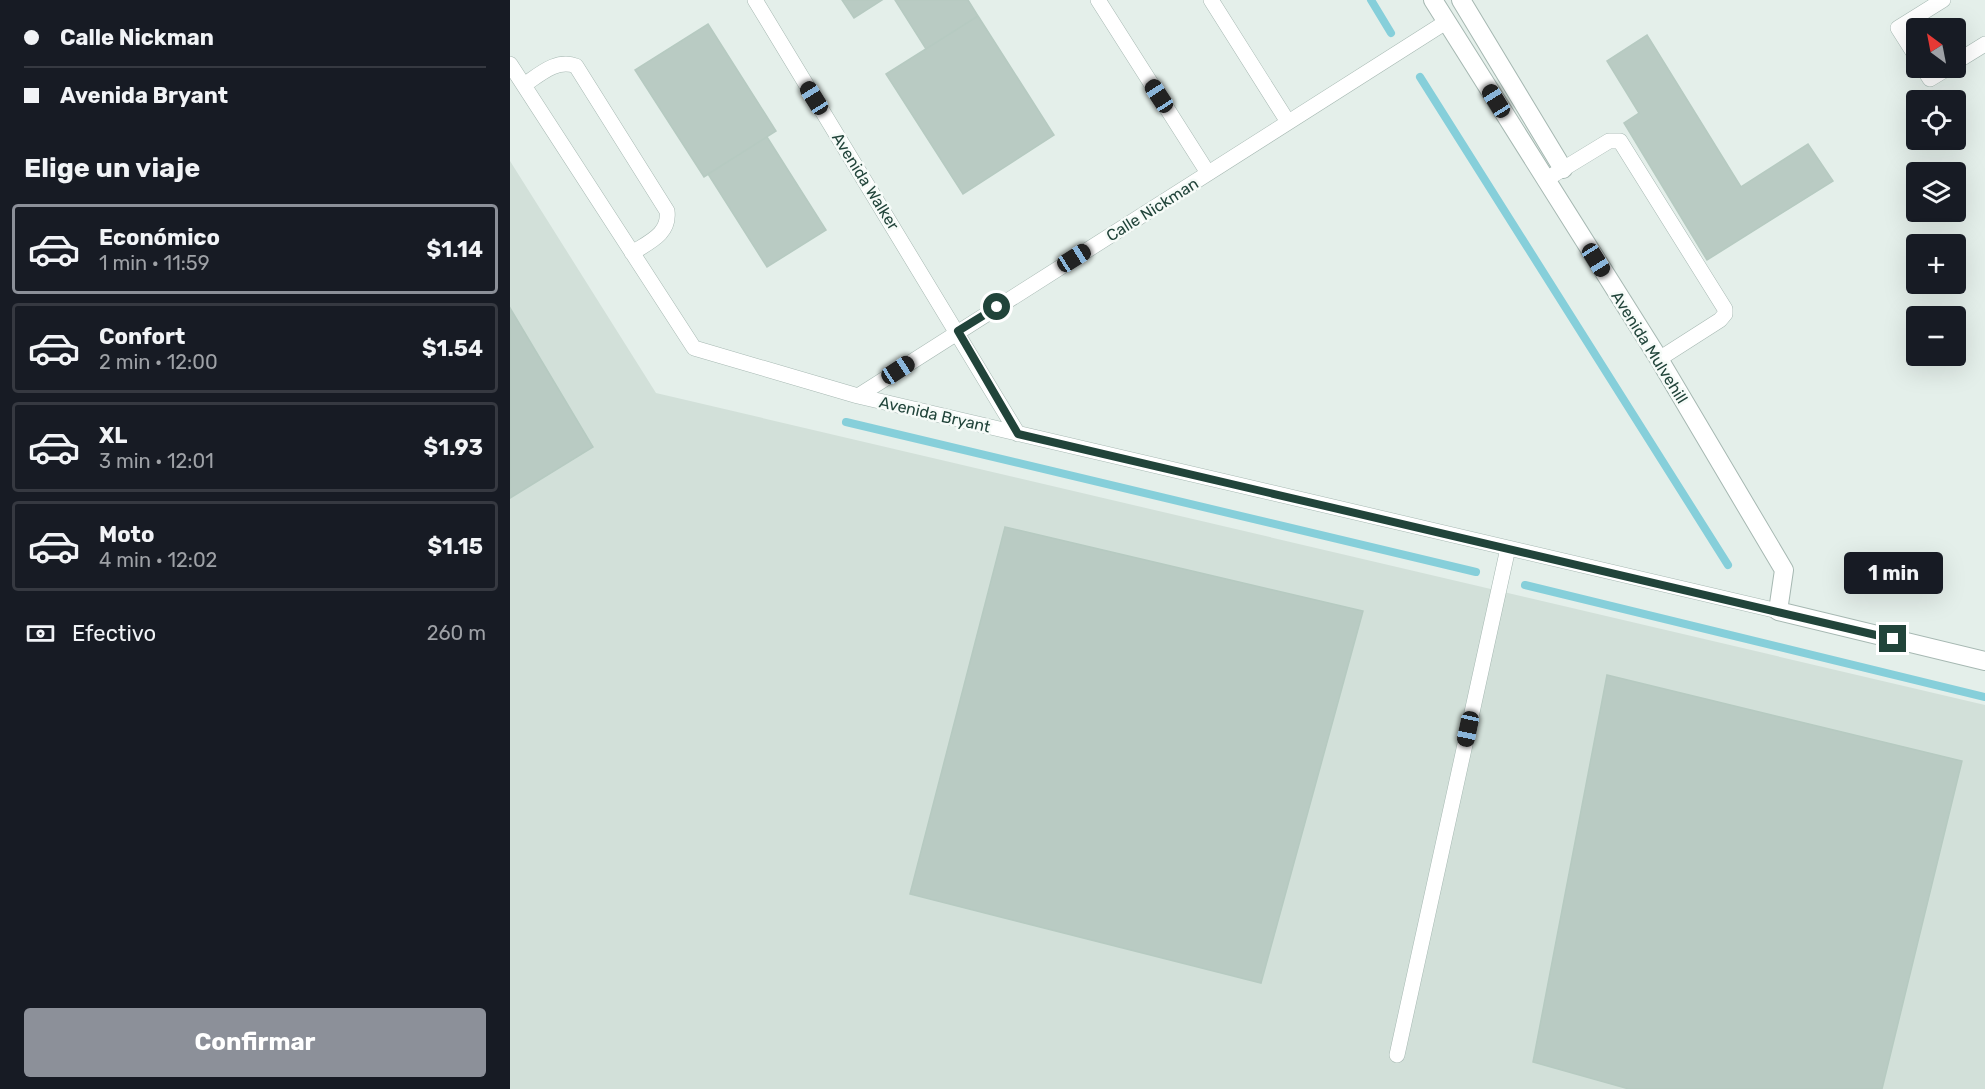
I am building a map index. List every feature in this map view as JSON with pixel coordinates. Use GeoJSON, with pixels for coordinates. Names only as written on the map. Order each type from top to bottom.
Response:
{"type":"FeatureCollection","features":[{"type":"Feature","properties":{"kind":"street","name":"Avenida Mulvehill"},"geometry":{"type":"LineString","coordinates":[[1433,0],[1659,359],[1784,570],[1778,611]]}},
{"type":"Feature","properties":{"kind":"street"},"geometry":{"type":"LineString","coordinates":[[1461,0],[1563,169]]}},
{"type":"Feature","properties":{"kind":"street","name":"Avenida Bryant"},"geometry":{"type":"LineString","coordinates":[[1778,611],[1985,661]]}},
{"type":"Feature","properties":{"kind":"lane","name":"Avenida Walker"},"geometry":{"type":"LineString","coordinates":[[755,0],[958,331],[1018,434]]}},
{"type":"Feature","properties":{"kind":"lane"},"geometry":{"type":"LineString","coordinates":[[1098,0],[1209,173]]}},
{"type":"Feature","properties":{"kind":"lane"},"geometry":{"type":"LineString","coordinates":[[1211,0],[1288,122]]}},
{"type":"Feature","properties":{"kind":"lane"},"geometry":{"type":"LineString","coordinates":[[1914,18],[1943,0]]}},
{"type":"Feature","properties":{"kind":"lane","name":"Calle Nickman"},"geometry":{"type":"LineString","coordinates":[[858,396],[1446,22]]}},
{"type":"Feature","properties":{"kind":"lane"},"geometry":{"type":"LineString","coordinates":[[1906,23],[1898,28],[1906,41]]}},
{"type":"Feature","properties":{"kind":"lane"},"geometry":{"type":"LineString","coordinates":[[1966,56],[1985,44]]}},
{"type":"Feature","properties":{"kind":"lane"},"geometry":{"type":"LineString","coordinates":[[510,64],[632,253],[660,235],[668,218],[667,211],[576,66],[569,63],[559,64],[524,85]]}},
{"type":"Feature","properties":{"kind":"lane"},"geometry":{"type":"LineString","coordinates":[[1545,180],[1609,141],[1620,141],[1725,309],[1725,314],[1720,320],[1659,359]]}},
{"type":"Feature","properties":{"kind":"lane","name":"Avenida Bryant"},"geometry":{"type":"LineString","coordinates":[[632,253],[694,348],[858,396],[1778,611]]}},
{"type":"Feature","properties":{"kind":"lane"},"geometry":{"type":"LineString","coordinates":[[1397,1055],[1508,548]]}},
{"type":"Feature","properties":{"kind":"shaded area"},"geometry":{"type":"Polygon","coordinates":[[[510,161],[656,393],[1985,705],[1985,1089],[510,1089],[510,161]]]}},
{"type":"Feature","properties":{"kind":"building"},"geometry":{"type":"Polygon","coordinates":[[[842,0],[882,0],[854,18],[842,0]]]}},
{"type":"Feature","properties":{"kind":"building"},"geometry":{"type":"Polygon","coordinates":[[[895,0],[968,0],[978,16],[926,49],[895,0]]]}},
{"type":"Feature","properties":{"kind":"building"},"geometry":{"type":"Polygon","coordinates":[[[978,16],[1054,135],[963,194],[886,74],[978,16]]]}},
{"type":"Feature","properties":{"kind":"building"},"geometry":{"type":"Polygon","coordinates":[[[708,24],[776,131],[704,177],[635,70],[708,24]]]}},
{"type":"Feature","properties":{"kind":"building"},"geometry":{"type":"Polygon","coordinates":[[[1647,35],[1741,187],[1808,144],[1833,181],[1707,260],[1624,123],[1639,113],[1607,61],[1647,35]]]}},
{"type":"Feature","properties":{"kind":"building"},"geometry":{"type":"Polygon","coordinates":[[[767,137],[826,230],[767,267],[708,174],[767,137]]]}},
{"type":"Feature","properties":{"kind":"building"},"geometry":{"type":"Polygon","coordinates":[[[510,308],[593,447],[510,498],[510,308]]]}},
{"type":"Feature","properties":{"kind":"building"},"geometry":{"type":"Polygon","coordinates":[[[1005,527],[1363,611],[1261,983],[910,894],[1005,527]]]}},
{"type":"Feature","properties":{"kind":"building"},"geometry":{"type":"Polygon","coordinates":[[[1607,675],[1962,761],[1882,1089],[1629,1089],[1533,1062],[1607,675]]]}},
{"type":"Feature","properties":{"kind":"waterway"},"geometry":{"type":"LineString","coordinates":[[1371,0],[1391,33]]}},
{"type":"Feature","properties":{"kind":"waterway"},"geometry":{"type":"LineString","coordinates":[[1420,77],[1728,565]]}},
{"type":"Feature","properties":{"kind":"waterway"},"geometry":{"type":"LineString","coordinates":[[846,422],[1476,572]]}},
{"type":"Feature","properties":{"kind":"waterway"},"geometry":{"type":"LineString","coordinates":[[1525,585],[1985,697]]}},
{"type":"Feature","properties":{"kind":"route"},"geometry":{"type":"LineString","coordinates":[[997,307],[958,331],[1018,434],[1893,639]]}}]}
